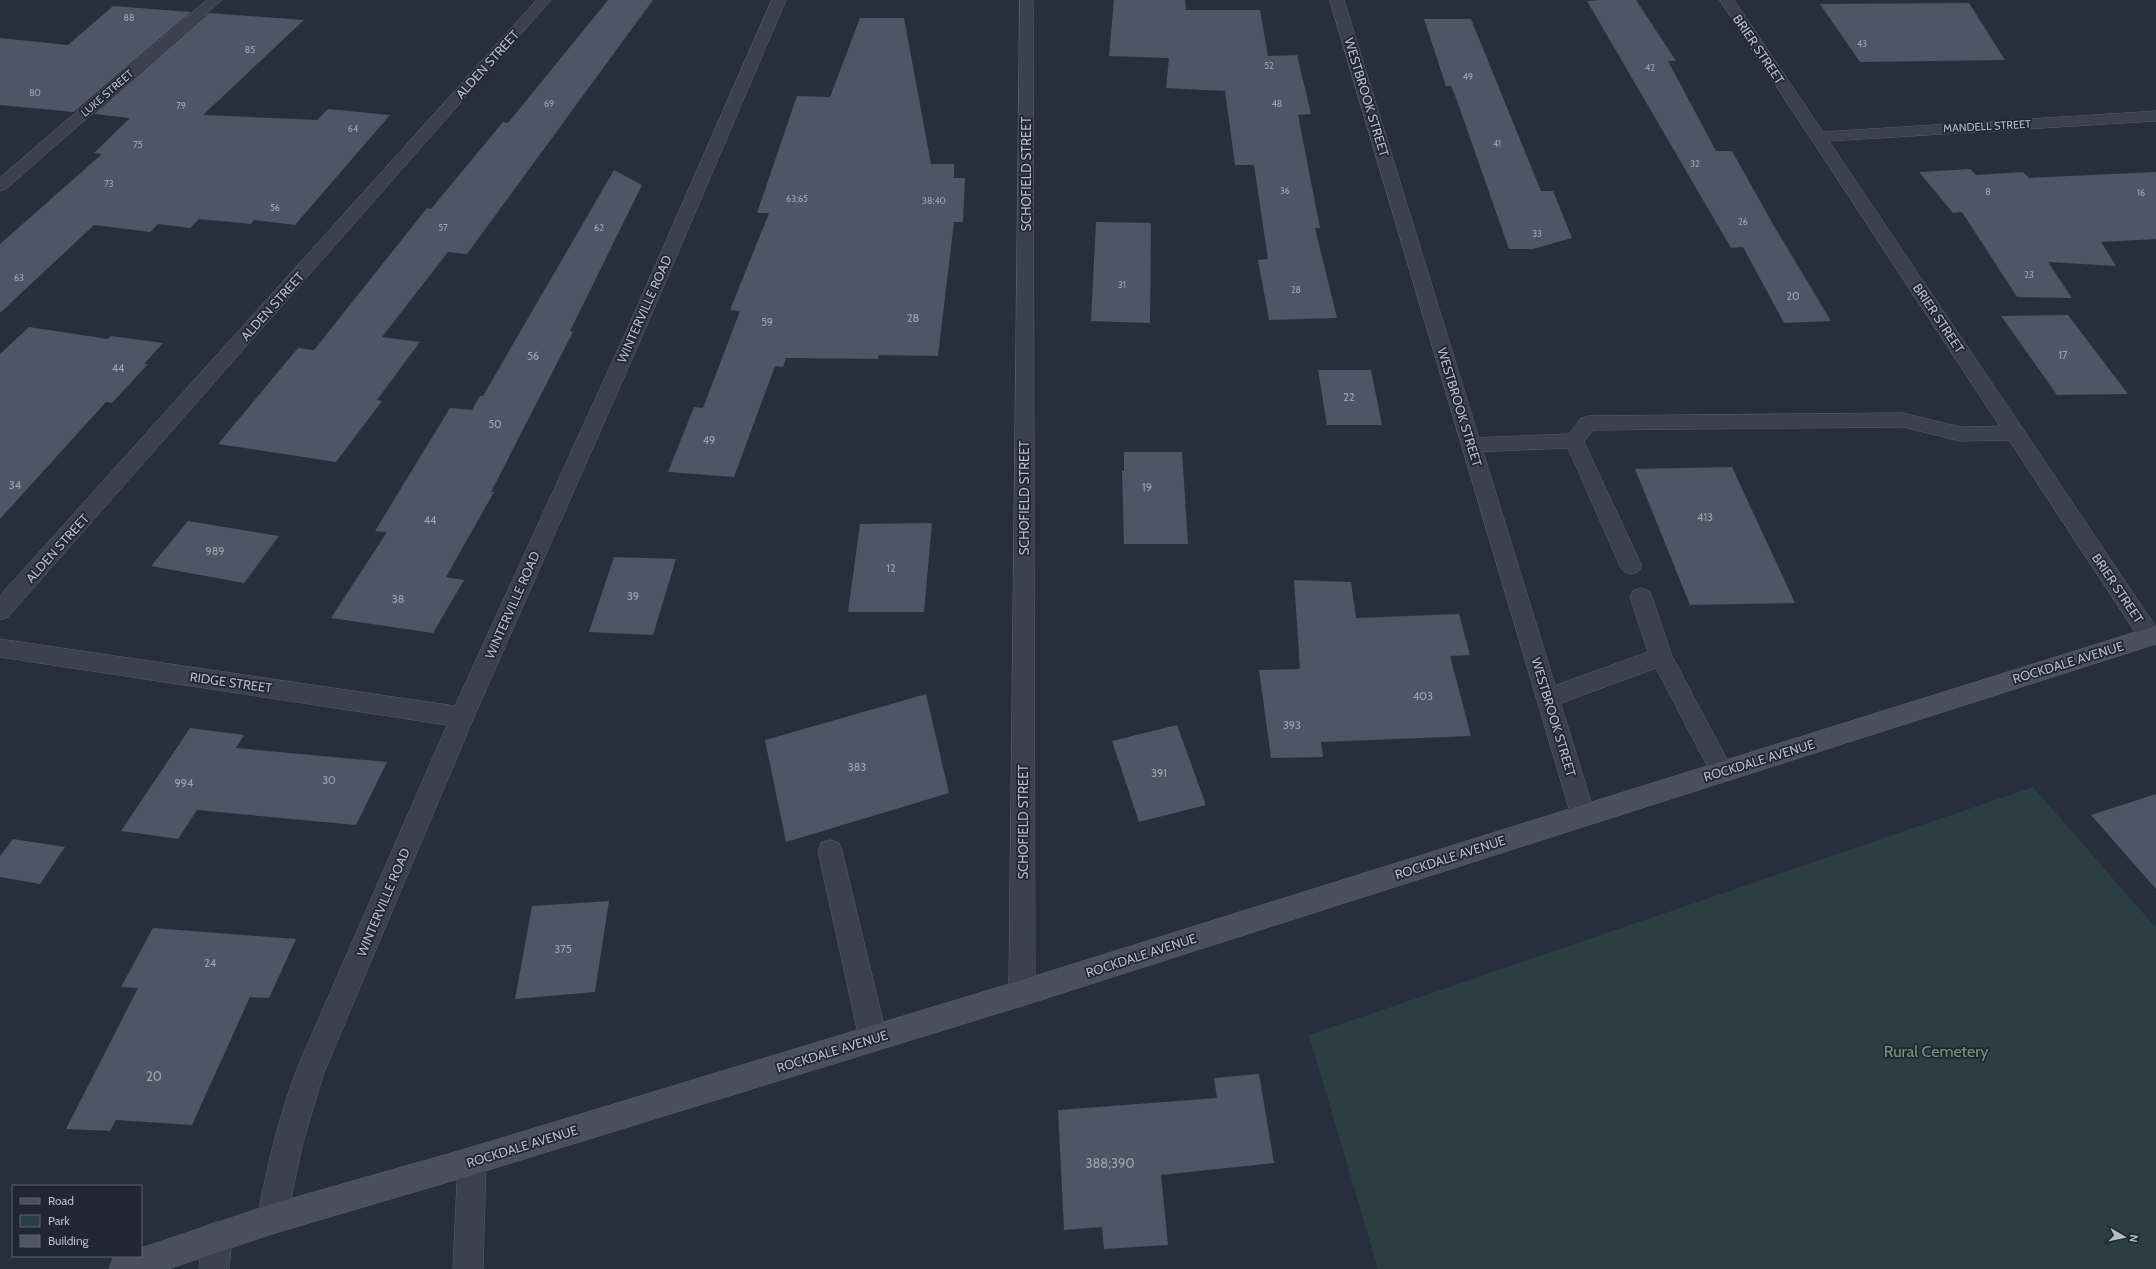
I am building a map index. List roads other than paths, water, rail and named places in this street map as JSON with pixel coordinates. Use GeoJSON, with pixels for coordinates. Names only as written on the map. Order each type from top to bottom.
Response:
{"type":"FeatureCollection","features":[{"type":"Feature","properties":{"kind":"main road","name":"ROCKDALE AVENUE"},"geometry":{"type":"LineString","coordinates":[[124,1269],[272,1219],[472,1161],[1022,993],[2153,636]]}},
{"type":"Feature","properties":{"kind":"street","name":"LUKE STREET"},"geometry":{"type":"LineString","coordinates":[[0,186],[215,0]]}},
{"type":"Feature","properties":{"kind":"street","name":"ALDEN STREET"},"geometry":{"type":"LineString","coordinates":[[0,611],[544,0]]}},
{"type":"Feature","properties":{"kind":"street","name":"WINTERVILLE ROAD"},"geometry":{"type":"LineString","coordinates":[[272,1219],[283,1161],[295,1113],[309,1074],[462,717],[636,330],[779,0]]}},
{"type":"Feature","properties":{"kind":"street","name":"WESTBROOK STREET"},"geometry":{"type":"LineString","coordinates":[[1337,0],[1583,815]]}},
{"type":"Feature","properties":{"kind":"street","name":"BRIER STREET"},"geometry":{"type":"LineString","coordinates":[[1727,0],[2153,636]]}},
{"type":"Feature","properties":{"kind":"street","name":"SCHOFIELD STREET"},"geometry":{"type":"LineString","coordinates":[[1022,993],[1026,2]]}},
{"type":"Feature","properties":{"kind":"street","name":"MANDELL STREET"},"geometry":{"type":"LineString","coordinates":[[1818,136],[2156,116]]}},
{"type":"Feature","properties":{"kind":"street"},"geometry":{"type":"LineString","coordinates":[[1472,445],[1574,441],[1588,423],[1903,420],[1960,434],[2016,433]]}},
{"type":"Feature","properties":{"kind":"street"},"geometry":{"type":"LineString","coordinates":[[1574,441],[1631,566]]}},
{"type":"Feature","properties":{"kind":"street"},"geometry":{"type":"LineString","coordinates":[[1641,597],[1661,657],[1722,772]]}},
{"type":"Feature","properties":{"kind":"street","name":"RIDGE STREET"},"geometry":{"type":"LineString","coordinates":[[0,648],[462,717]]}},
{"type":"Feature","properties":{"kind":"street"},"geometry":{"type":"LineString","coordinates":[[1548,698],[1661,657]]}},
{"type":"Feature","properties":{"kind":"street"},"geometry":{"type":"LineString","coordinates":[[830,851],[873,1038]]}},
{"type":"Feature","properties":{"kind":"street"},"geometry":{"type":"LineString","coordinates":[[468,1269],[472,1161]]}},
{"type":"Feature","properties":{"kind":"street"},"geometry":{"type":"LineString","coordinates":[[214,1269],[217,1237]]}},
{"type":"Feature","properties":{"kind":"park label","name":"Rural Cemetery"},"geometry":{"type":"Point","coordinates":[1936,1051]}}]}
